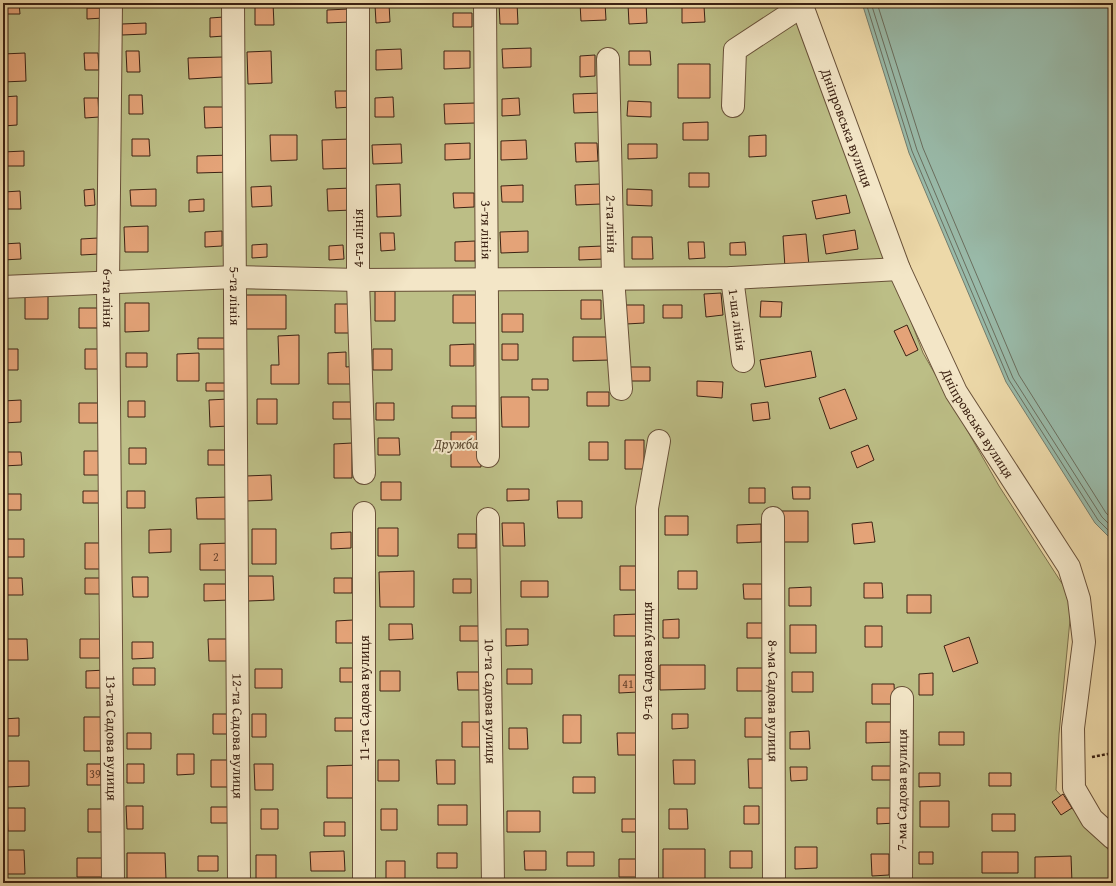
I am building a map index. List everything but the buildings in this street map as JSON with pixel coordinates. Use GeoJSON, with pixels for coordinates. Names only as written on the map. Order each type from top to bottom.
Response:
{"type":"FeatureCollection","features":[{"type":"Feature","properties":{"kind":"street","name":"6-та лінія"},"geometry":{"type":"LineString","coordinates":[[111,3],[108,282],[111,593]]}},
{"type":"Feature","properties":{"kind":"street","name":"5-та лінія"},"geometry":{"type":"LineString","coordinates":[[233,3],[237,589]]}},
{"type":"Feature","properties":{"kind":"street","name":"4-та лінія"},"geometry":{"type":"LineString","coordinates":[[358,3],[358,280],[364,473]]}},
{"type":"Feature","properties":{"kind":"street","name":"3-тя лінія"},"geometry":{"type":"LineString","coordinates":[[485,3],[488,456]]}},
{"type":"Feature","properties":{"kind":"street"},"geometry":{"type":"LineString","coordinates":[[733,106],[735,50],[801,4]]}},
{"type":"Feature","properties":{"kind":"street","name":"Дніпровська вулиця"},"geometry":{"type":"LineString","coordinates":[[801,4],[899,269],[956,392],[1069,567],[1079,599],[1084,642],[1073,728],[1074,788],[1092,819],[1113,838]]}},
{"type":"Feature","properties":{"kind":"street","name":"2-га лінія"},"geometry":{"type":"LineString","coordinates":[[608,59],[613,277],[621,389]]}},
{"type":"Feature","properties":{"kind":"street"},"geometry":{"type":"LineString","coordinates":[[3,287],[235,277],[358,280],[487,280],[613,277],[732,278],[899,269]]}},
{"type":"Feature","properties":{"kind":"street","name":"1-ша лінія"},"geometry":{"type":"LineString","coordinates":[[732,278],[743,361]]}},
{"type":"Feature","properties":{"kind":"street","name":"9-та Садова вулиця"},"geometry":{"type":"LineString","coordinates":[[647,883],[647,508],[659,441]]}},
{"type":"Feature","properties":{"kind":"street","name":"11-та Садова вулиця"},"geometry":{"type":"LineString","coordinates":[[364,513],[364,883]]}},
{"type":"Feature","properties":{"kind":"street","name":"8-ма Садова вулиця"},"geometry":{"type":"LineString","coordinates":[[773,518],[774,883]]}},
{"type":"Feature","properties":{"kind":"street","name":"10-та Садова вулиця"},"geometry":{"type":"LineString","coordinates":[[488,519],[493,883]]}},
{"type":"Feature","properties":{"kind":"street","name":"12-та Садова вулиця"},"geometry":{"type":"LineString","coordinates":[[237,589],[239,883]]}},
{"type":"Feature","properties":{"kind":"street","name":"13-та Садова вулиця"},"geometry":{"type":"LineString","coordinates":[[111,593],[113,883]]}},
{"type":"Feature","properties":{"kind":"street","name":"7-ма Садова вулиця"},"geometry":{"type":"LineString","coordinates":[[901,883],[902,698]]}},
{"type":"Feature","properties":{"kind":"green space","name":"Дружба"},"geometry":{"type":"Polygon","coordinates":[[[3,3],[791,3],[923,353],[999,486],[1072,599],[1059,734],[1056,790],[1113,855],[1113,883],[3,883],[3,3]]]}},
{"type":"Feature","properties":{"kind":"water"},"geometry":{"type":"Polygon","coordinates":[[[862,3],[1113,3],[1113,541],[1095,523],[1006,382],[909,153],[862,3]]]}}]}
